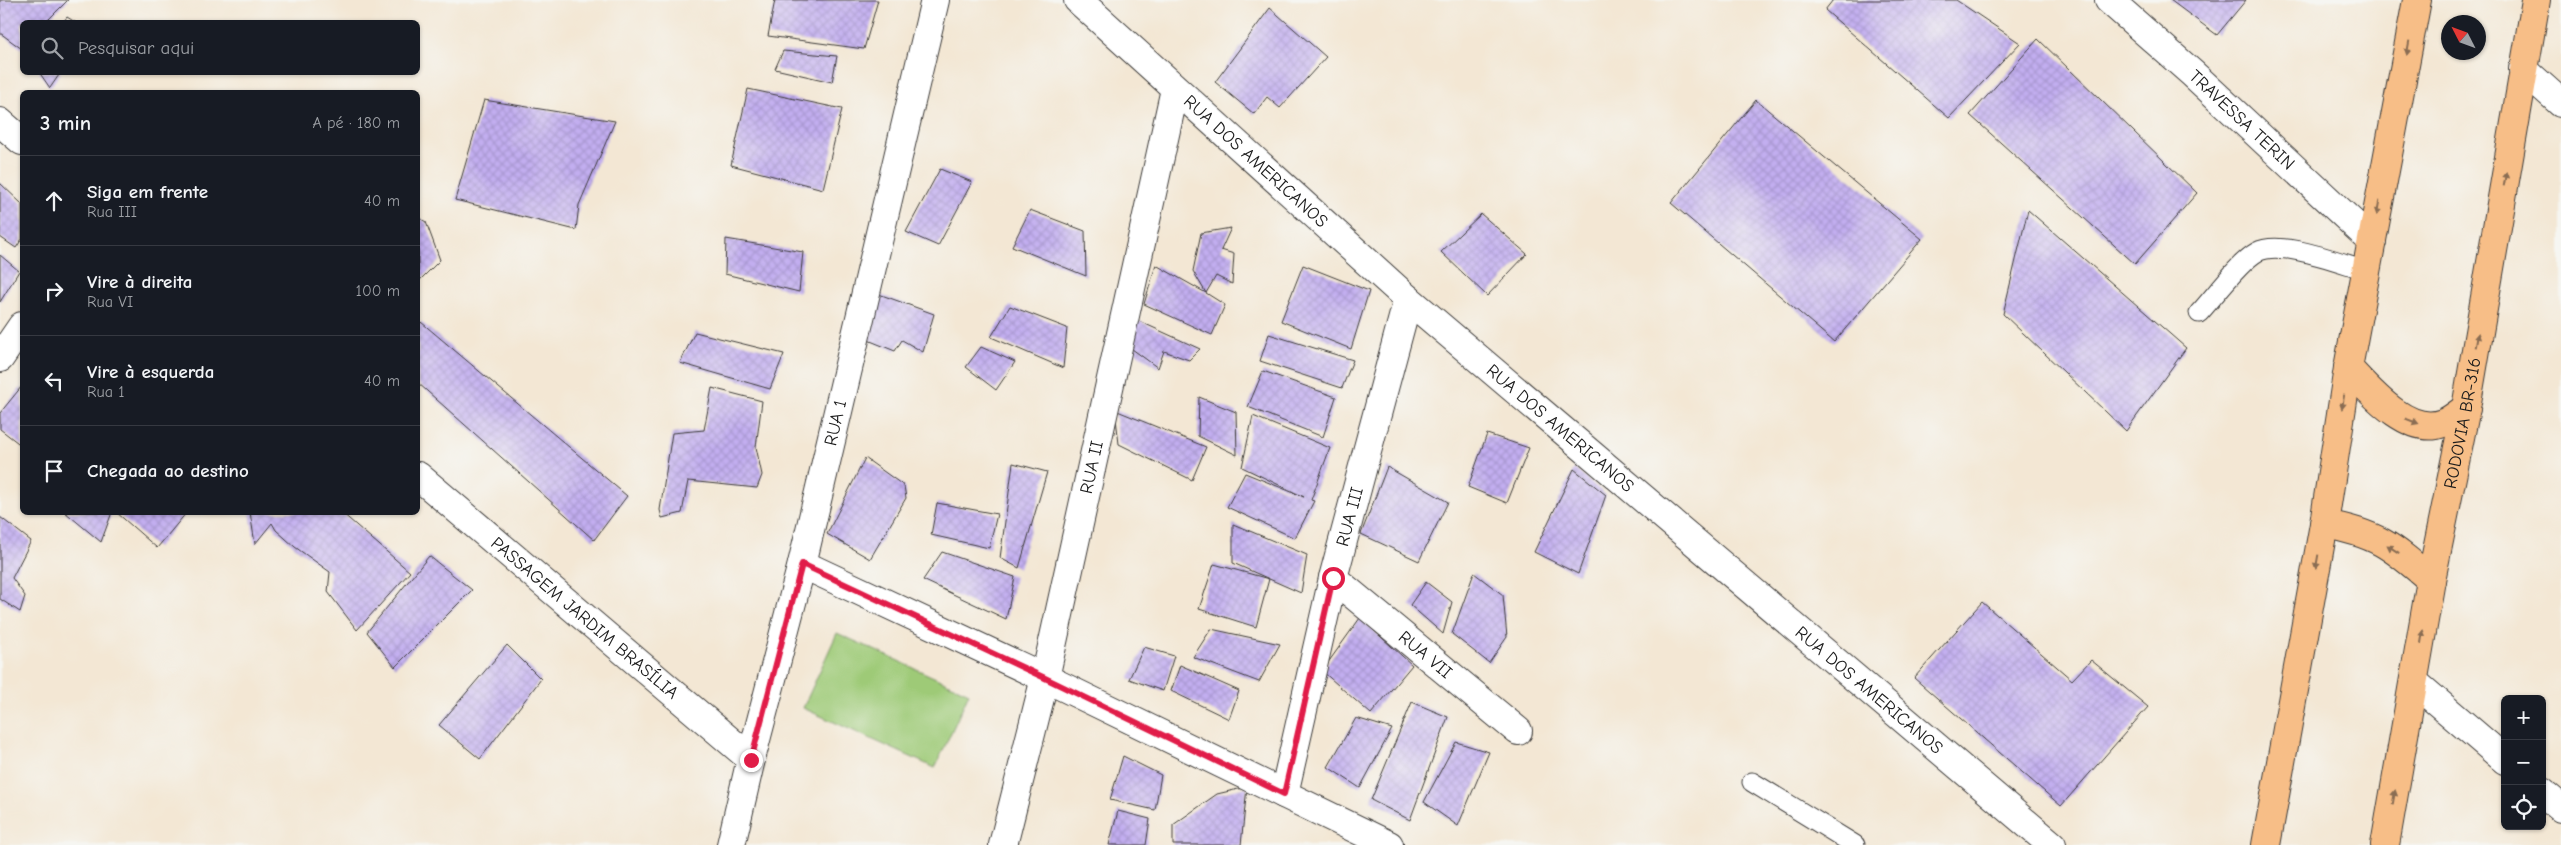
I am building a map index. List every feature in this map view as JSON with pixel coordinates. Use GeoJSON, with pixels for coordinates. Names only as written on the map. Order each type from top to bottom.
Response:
{"type":"FeatureCollection","features":[{"type":"Feature","properties":{"kind":"highway"},"geometry":{"type":"LineString","coordinates":[[2266,845],[2324,524],[2348,368],[2417,0]]}},
{"type":"Feature","properties":{"kind":"highway","name":"RODOVIA BR-316"},"geometry":{"type":"LineString","coordinates":[[2385,845],[2431,580],[2466,408],[2536,0]]}},
{"type":"Feature","properties":{"kind":"highway"},"geometry":{"type":"LineString","coordinates":[[2348,368],[2375,396],[2400,416],[2422,425],[2442,423],[2466,408]]}},
{"type":"Feature","properties":{"kind":"highway"},"geometry":{"type":"LineString","coordinates":[[2324,524],[2354,529],[2378,539],[2431,580]]}},
{"type":"Feature","properties":{"kind":"street","name":"RUA 1"},"geometry":{"type":"LineString","coordinates":[[731,845],[802,564],[935,0]]}},
{"type":"Feature","properties":{"kind":"street","name":"RUA DOS AMERICANOS"},"geometry":{"type":"LineString","coordinates":[[1078,0],[1408,299],[2052,845]]}},
{"type":"Feature","properties":{"kind":"street","name":"TRAVESSA TERIN"},"geometry":{"type":"LineString","coordinates":[[2109,0],[2200,81],[2372,241]]}},
{"type":"Feature","properties":{"kind":"street"},"geometry":{"type":"LineString","coordinates":[[2523,69],[2561,103]]}},
{"type":"Feature","properties":{"kind":"street","name":"RUA II"},"geometry":{"type":"LineString","coordinates":[[1002,845],[1045,678],[1175,89]]}},
{"type":"Feature","properties":{"kind":"street"},"geometry":{"type":"LineString","coordinates":[[0,122],[20,139]]}},
{"type":"Feature","properties":{"kind":"street","name":"RUA III"},"geometry":{"type":"LineString","coordinates":[[1284,794],[1333,578],[1408,299]]}},
{"type":"Feature","properties":{"kind":"street"},"geometry":{"type":"LineString","coordinates":[[0,358],[20,329]]}},
{"type":"Feature","properties":{"kind":"street","name":"PASSAGEM JARDIM BRASÍLIA"},"geometry":{"type":"LineString","coordinates":[[420,478],[751,760]]}},
{"type":"Feature","properties":{"kind":"street"},"geometry":{"type":"LineString","coordinates":[[802,564],[1045,678],[1389,845]]}},
{"type":"Feature","properties":{"kind":"street","name":"RUA VII"},"geometry":{"type":"LineString","coordinates":[[1333,578],[1518,731]]}},
{"type":"Feature","properties":{"kind":"street"},"geometry":{"type":"LineString","coordinates":[[2414,682],[2501,757]]}},
{"type":"Feature","properties":{"kind":"street"},"geometry":{"type":"LineString","coordinates":[[2546,795],[2561,808]]}},
{"type":"Feature","properties":{"kind":"lane"},"geometry":{"type":"LineString","coordinates":[[2199,313],[2247,260],[2258,251],[2276,247],[2366,270]]}},
{"type":"Feature","properties":{"kind":"lane"},"geometry":{"type":"LineString","coordinates":[[1752,782],[1855,845]]}},
{"type":"Feature","properties":{"kind":"green space"},"geometry":{"type":"Polygon","coordinates":[[[837,633],[969,693],[935,768],[803,708],[837,633]]]}},
{"type":"Feature","properties":{"kind":"building"},"geometry":{"type":"Polygon","coordinates":[[[0,0],[68,0],[48,20],[20,20],[20,48],[0,33],[0,0]]]}},
{"type":"Feature","properties":{"kind":"building"},"geometry":{"type":"Polygon","coordinates":[[[775,0],[878,0],[864,49],[768,36],[775,0]]]}},
{"type":"Feature","properties":{"kind":"building"},"geometry":{"type":"Polygon","coordinates":[[[1833,0],[1956,0],[2020,43],[1949,118],[1825,10],[1833,0]]]}},
{"type":"Feature","properties":{"kind":"building"},"geometry":{"type":"Polygon","coordinates":[[[2170,0],[2246,0],[2217,35],[2170,0]]]}},
{"type":"Feature","properties":{"kind":"building"},"geometry":{"type":"Polygon","coordinates":[[[1270,8],[1326,57],[1280,108],[1267,97],[1254,114],[1215,82],[1270,8]]]}},
{"type":"Feature","properties":{"kind":"building"},"geometry":{"type":"Polygon","coordinates":[[[2038,39],[2197,193],[2135,264],[1970,115],[2038,39]]]}},
{"type":"Feature","properties":{"kind":"building"},"geometry":{"type":"Polygon","coordinates":[[[783,51],[837,56],[832,82],[775,69],[783,51]]]}},
{"type":"Feature","properties":{"kind":"building"},"geometry":{"type":"Polygon","coordinates":[[[41,75],[59,75],[50,88],[41,75]]]}},
{"type":"Feature","properties":{"kind":"building"},"geometry":{"type":"Polygon","coordinates":[[[748,89],[842,109],[823,189],[731,165],[748,89]]]}},
{"type":"Feature","properties":{"kind":"building"},"geometry":{"type":"Polygon","coordinates":[[[484,100],[615,121],[579,205],[576,230],[455,200],[484,100]]]}},
{"type":"Feature","properties":{"kind":"building"},"geometry":{"type":"Polygon","coordinates":[[[1756,100],[1922,239],[1834,342],[1671,203],[1756,100]]]}},
{"type":"Feature","properties":{"kind":"building"},"geometry":{"type":"Polygon","coordinates":[[[940,169],[972,182],[938,246],[906,232],[940,169]]]}},
{"type":"Feature","properties":{"kind":"building"},"geometry":{"type":"Polygon","coordinates":[[[0,183],[20,202],[20,242],[16,248],[0,237],[0,183]]]}},
{"type":"Feature","properties":{"kind":"building"},"geometry":{"type":"Polygon","coordinates":[[[1030,210],[1085,231],[1086,276],[1012,246],[1030,210]]]}},
{"type":"Feature","properties":{"kind":"building"},"geometry":{"type":"Polygon","coordinates":[[[2028,210],[2186,348],[2126,431],[2003,314],[2028,210]]]}},
{"type":"Feature","properties":{"kind":"building"},"geometry":{"type":"Polygon","coordinates":[[[1481,214],[1527,254],[1487,296],[1441,252],[1481,214]]]}},
{"type":"Feature","properties":{"kind":"building"},"geometry":{"type":"Polygon","coordinates":[[[420,218],[426,222],[440,260],[420,280],[420,218]]]}},
{"type":"Feature","properties":{"kind":"building"},"geometry":{"type":"Polygon","coordinates":[[[1231,228],[1221,250],[1234,254],[1232,284],[1216,276],[1206,293],[1193,271],[1201,233],[1231,228]]]}},
{"type":"Feature","properties":{"kind":"building"},"geometry":{"type":"Polygon","coordinates":[[[726,239],[803,252],[799,292],[725,274],[726,239]]]}},
{"type":"Feature","properties":{"kind":"building"},"geometry":{"type":"Polygon","coordinates":[[[0,255],[19,271],[0,302],[0,255]]]}},
{"type":"Feature","properties":{"kind":"building"},"geometry":{"type":"Polygon","coordinates":[[[1156,265],[1225,305],[1212,335],[1144,304],[1156,265]]]}},
{"type":"Feature","properties":{"kind":"building"},"geometry":{"type":"Polygon","coordinates":[[[1303,265],[1369,291],[1351,349],[1281,321],[1303,265]]]}},
{"type":"Feature","properties":{"kind":"building"},"geometry":{"type":"Polygon","coordinates":[[[876,293],[934,314],[923,352],[902,340],[895,351],[868,340],[876,293]]]}},
{"type":"Feature","properties":{"kind":"building"},"geometry":{"type":"Polygon","coordinates":[[[1010,306],[1067,328],[1063,368],[991,337],[1010,306]]]}},
{"type":"Feature","properties":{"kind":"building"},"geometry":{"type":"Polygon","coordinates":[[[1130,317],[1200,349],[1189,360],[1164,351],[1158,368],[1128,346],[1130,317]]]}},
{"type":"Feature","properties":{"kind":"building"},"geometry":{"type":"Polygon","coordinates":[[[421,322],[627,496],[594,540],[420,385],[421,322]]]}},
{"type":"Feature","properties":{"kind":"building"},"geometry":{"type":"Polygon","coordinates":[[[695,332],[784,354],[770,389],[680,363],[695,332]]]}},
{"type":"Feature","properties":{"kind":"building"},"geometry":{"type":"Polygon","coordinates":[[[1269,334],[1353,360],[1342,388],[1260,361],[1269,334]]]}},
{"type":"Feature","properties":{"kind":"building"},"geometry":{"type":"Polygon","coordinates":[[[981,347],[1015,362],[996,390],[966,367],[981,347]]]}},
{"type":"Feature","properties":{"kind":"building"},"geometry":{"type":"Polygon","coordinates":[[[1263,371],[1336,397],[1323,437],[1248,407],[1263,371]]]}},
{"type":"Feature","properties":{"kind":"building"},"geometry":{"type":"Polygon","coordinates":[[[20,388],[20,444],[0,429],[0,413],[20,388]]]}},
{"type":"Feature","properties":{"kind":"building"},"geometry":{"type":"Polygon","coordinates":[[[712,388],[762,401],[756,447],[762,475],[757,488],[688,481],[682,513],[662,518],[660,510],[672,433],[704,430],[712,388]]]}},
{"type":"Feature","properties":{"kind":"building"},"geometry":{"type":"Polygon","coordinates":[[[1199,397],[1236,412],[1237,455],[1198,436],[1199,397]]]}},
{"type":"Feature","properties":{"kind":"building"},"geometry":{"type":"Polygon","coordinates":[[[1115,410],[1206,447],[1192,480],[1119,444],[1115,410]]]}},
{"type":"Feature","properties":{"kind":"building"},"geometry":{"type":"Polygon","coordinates":[[[1253,416],[1330,448],[1311,500],[1314,501],[1295,538],[1227,507],[1245,473],[1304,497],[1242,467],[1253,416]]]}},
{"type":"Feature","properties":{"kind":"building"},"geometry":{"type":"Polygon","coordinates":[[[1487,434],[1529,448],[1507,503],[1468,487],[1487,434]]]}},
{"type":"Feature","properties":{"kind":"building"},"geometry":{"type":"Polygon","coordinates":[[[865,458],[904,486],[906,498],[870,559],[827,534],[865,458]]]}},
{"type":"Feature","properties":{"kind":"building"},"geometry":{"type":"Polygon","coordinates":[[[1013,463],[1047,472],[1019,568],[1000,558],[1013,463]]]}},
{"type":"Feature","properties":{"kind":"building"},"geometry":{"type":"Polygon","coordinates":[[[1387,467],[1448,502],[1419,561],[1361,534],[1387,467]]]}},
{"type":"Feature","properties":{"kind":"building"},"geometry":{"type":"Polygon","coordinates":[[[1574,469],[1606,495],[1578,574],[1534,552],[1574,469]]]}},
{"type":"Feature","properties":{"kind":"building"},"geometry":{"type":"Polygon","coordinates":[[[937,503],[997,514],[989,548],[931,535],[937,503]]]}},
{"type":"Feature","properties":{"kind":"building"},"geometry":{"type":"Polygon","coordinates":[[[69,515],[111,515],[101,542],[69,515]]]}},
{"type":"Feature","properties":{"kind":"building"},"geometry":{"type":"Polygon","coordinates":[[[119,515],[184,515],[157,548],[119,515]]]}},
{"type":"Feature","properties":{"kind":"building"},"geometry":{"type":"Polygon","coordinates":[[[250,515],[344,515],[410,572],[357,630],[328,592],[330,572],[295,547],[276,530],[272,523],[255,544],[250,515]]]}},
{"type":"Feature","properties":{"kind":"building"},"geometry":{"type":"Polygon","coordinates":[[[0,517],[31,541],[12,578],[25,596],[20,612],[0,599],[0,517]]]}},
{"type":"Feature","properties":{"kind":"building"},"geometry":{"type":"Polygon","coordinates":[[[1233,524],[1307,555],[1301,593],[1233,563],[1233,524]]]}},
{"type":"Feature","properties":{"kind":"building"},"geometry":{"type":"Polygon","coordinates":[[[942,552],[1015,577],[1006,619],[923,580],[942,552]]]}},
{"type":"Feature","properties":{"kind":"building"},"geometry":{"type":"Polygon","coordinates":[[[429,556],[472,590],[395,667],[367,632],[429,556]]]}},
{"type":"Feature","properties":{"kind":"building"},"geometry":{"type":"Polygon","coordinates":[[[1214,564],[1269,579],[1256,627],[1199,609],[1214,564]]]}},
{"type":"Feature","properties":{"kind":"building"},"geometry":{"type":"Polygon","coordinates":[[[1474,573],[1503,595],[1507,637],[1489,663],[1452,634],[1474,573]]]}},
{"type":"Feature","properties":{"kind":"building"},"geometry":{"type":"Polygon","coordinates":[[[1426,582],[1452,602],[1443,634],[1410,605],[1426,582]]]}},
{"type":"Feature","properties":{"kind":"building"},"geometry":{"type":"Polygon","coordinates":[[[1982,602],[2072,680],[2091,660],[2148,707],[2061,806],[1914,678],[1982,602]]]}},
{"type":"Feature","properties":{"kind":"building"},"geometry":{"type":"Polygon","coordinates":[[[1360,618],[1412,665],[1371,714],[1322,671],[1360,618]]]}},
{"type":"Feature","properties":{"kind":"building"},"geometry":{"type":"Polygon","coordinates":[[[1211,629],[1280,644],[1259,682],[1193,657],[1211,629]]]}},
{"type":"Feature","properties":{"kind":"building"},"geometry":{"type":"Polygon","coordinates":[[[507,645],[541,679],[480,759],[439,725],[507,645]]]}},
{"type":"Feature","properties":{"kind":"building"},"geometry":{"type":"Polygon","coordinates":[[[1144,647],[1174,656],[1163,691],[1129,679],[1144,647]]]}},
{"type":"Feature","properties":{"kind":"building"},"geometry":{"type":"Polygon","coordinates":[[[1180,665],[1239,691],[1229,719],[1171,691],[1180,665]]]}},
{"type":"Feature","properties":{"kind":"building"},"geometry":{"type":"Polygon","coordinates":[[[1412,702],[1448,717],[1410,820],[1371,800],[1412,702]]]}},
{"type":"Feature","properties":{"kind":"building"},"geometry":{"type":"Polygon","coordinates":[[[1356,718],[1392,729],[1360,788],[1328,767],[1356,718]]]}},
{"type":"Feature","properties":{"kind":"building"},"geometry":{"type":"Polygon","coordinates":[[[1456,742],[1489,752],[1458,826],[1424,802],[1456,742]]]}},
{"type":"Feature","properties":{"kind":"building"},"geometry":{"type":"Polygon","coordinates":[[[1123,756],[1161,775],[1155,810],[1110,800],[1123,756]]]}},
{"type":"Feature","properties":{"kind":"building"},"geometry":{"type":"Polygon","coordinates":[[[1247,787],[1241,845],[1173,845],[1173,825],[1217,794],[1247,787]]]}},
{"type":"Feature","properties":{"kind":"building"},"geometry":{"type":"Polygon","coordinates":[[[1118,811],[1150,819],[1146,845],[1109,845],[1118,811]]]}},
{"type":"Feature","properties":{"kind":"route"},"geometry":{"type":"LineString","coordinates":[[751,760],[802,564],[1045,678],[1284,794],[1333,578]]}}]}
